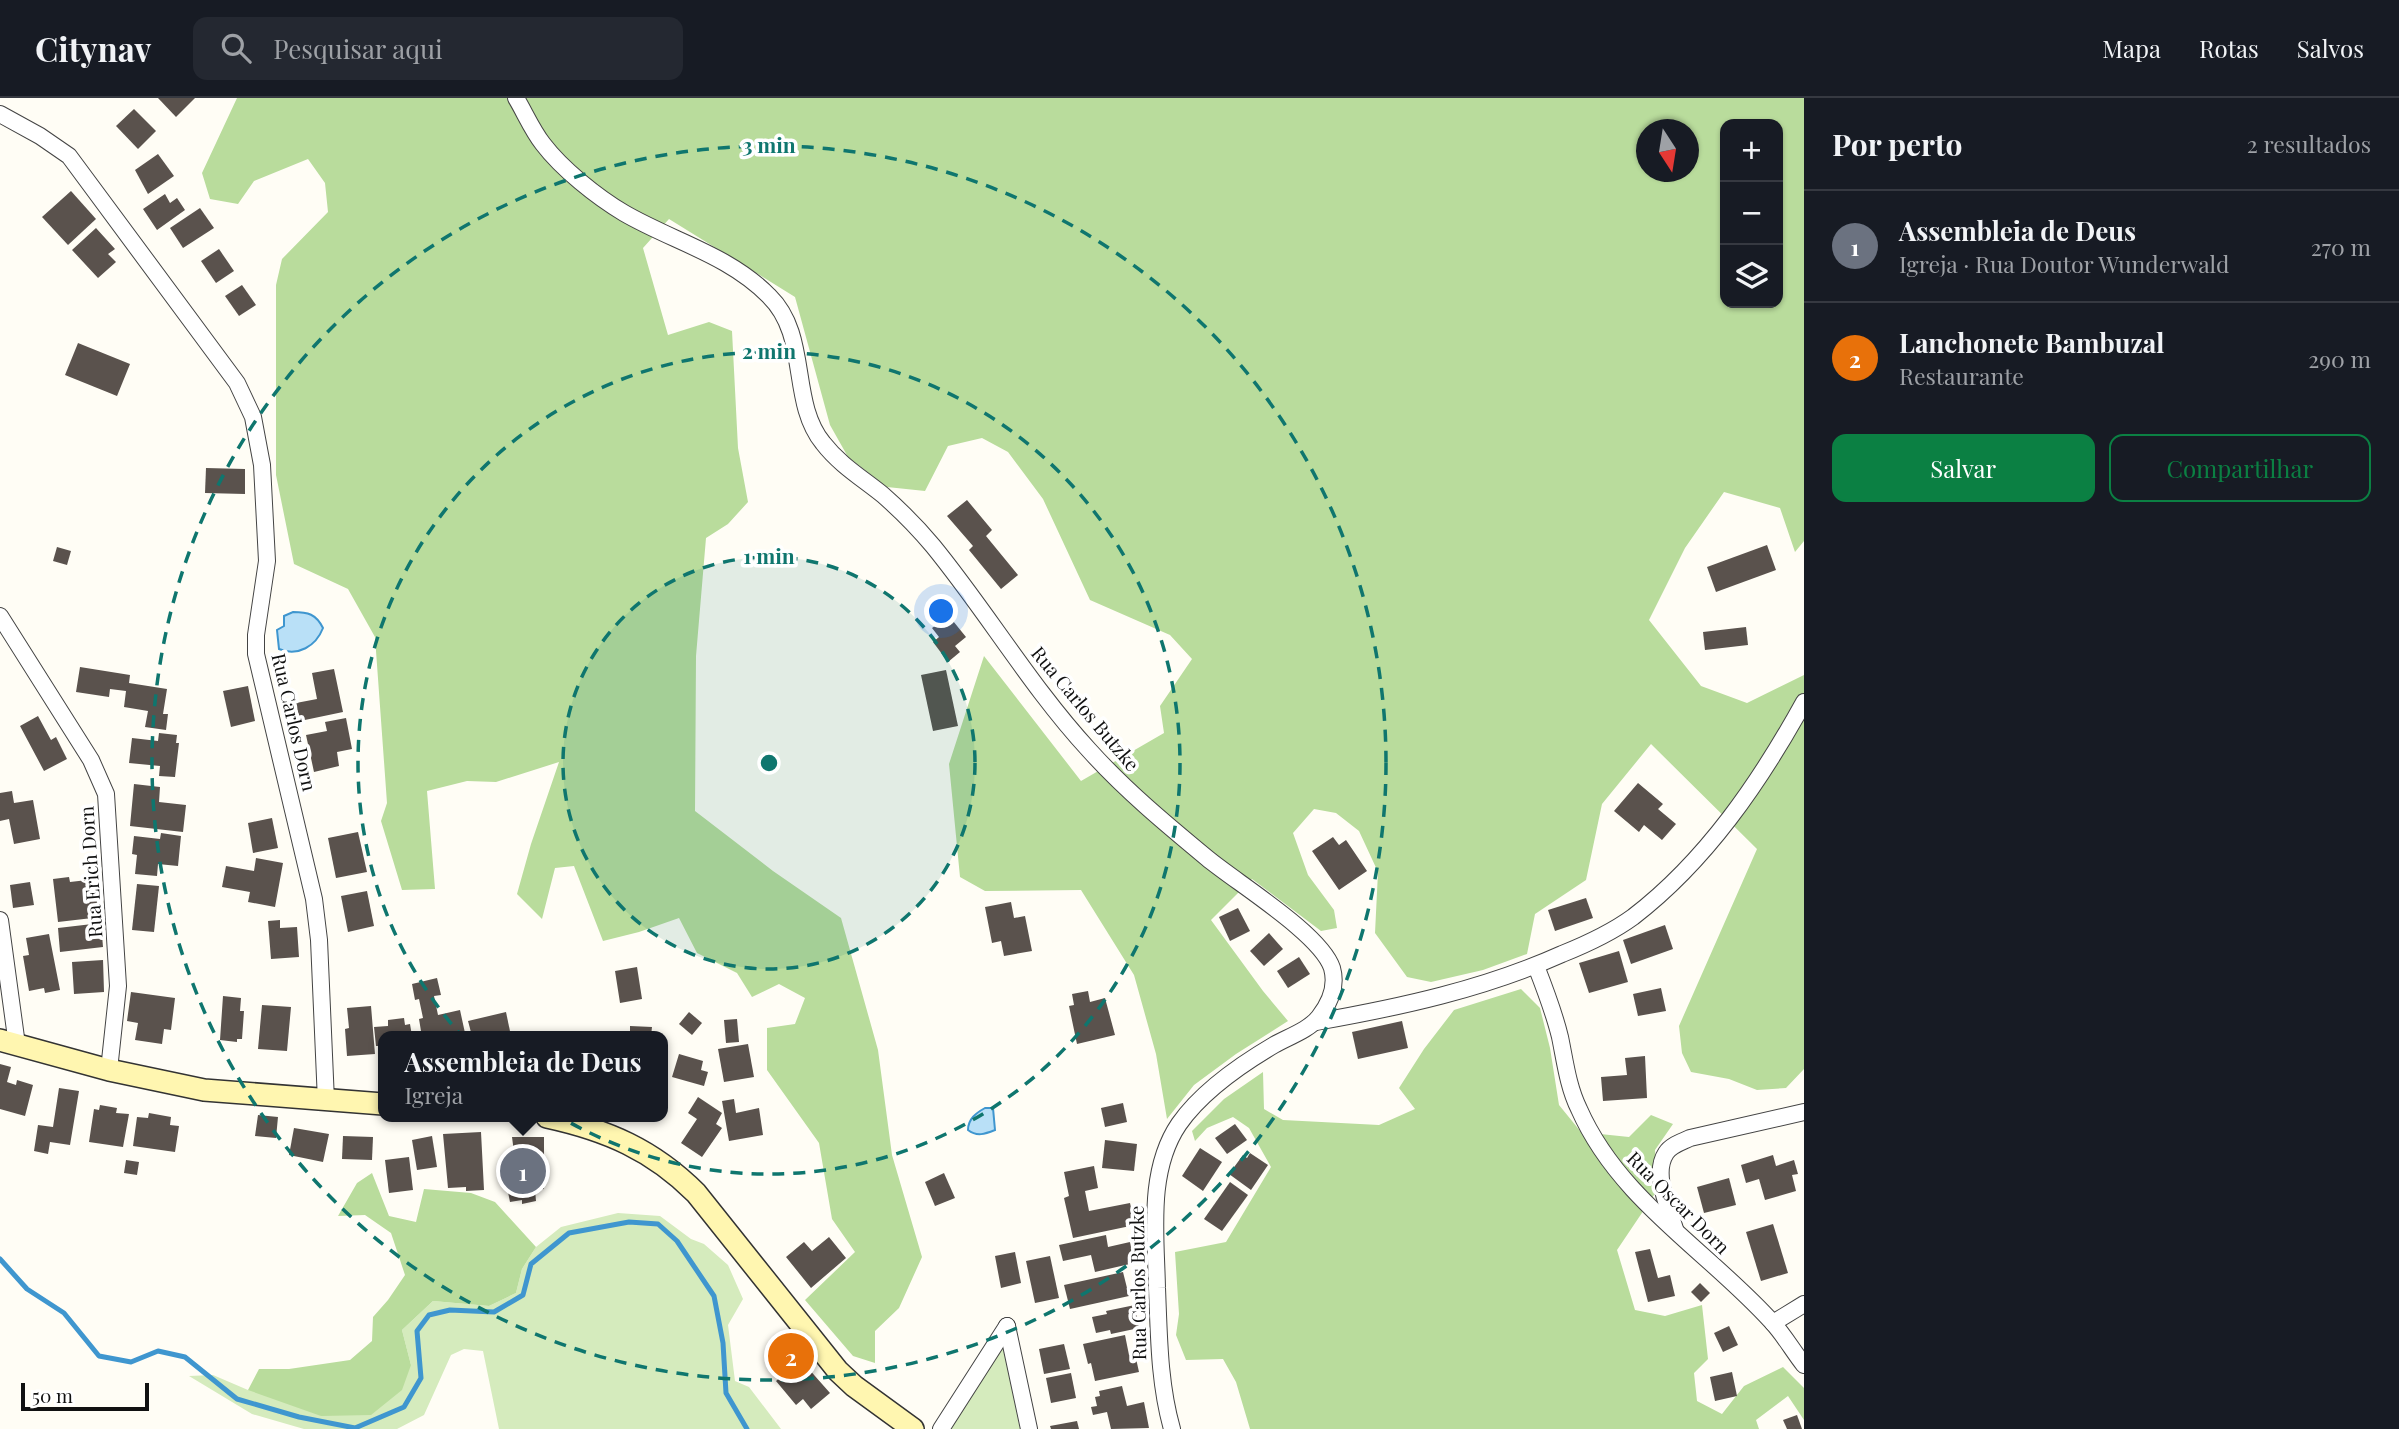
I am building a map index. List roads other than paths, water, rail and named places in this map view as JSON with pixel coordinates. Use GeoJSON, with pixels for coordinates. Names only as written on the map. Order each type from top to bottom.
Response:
{"type":"FeatureCollection","features":[{"type":"Feature","properties":{"kind":"street","name":"Rua Carlos Butzke"},"geometry":{"type":"LineString","coordinates":[[516,98],[543,144],[582,182],[622,212],[723,261],[773,299],[797,348],[807,417],[821,442],[846,468],[885,497],[931,544],[1088,749],[1138,800],[1211,862],[1302,931],[1323,950],[1331,965],[1334,982],[1331,998],[1316,1022],[1270,1047],[1220,1083],[1180,1123],[1169,1142],[1156,1196],[1156,1225],[1159,1362],[1172,1429]]}},
{"type":"Feature","properties":{"kind":"street","name":"Rua Carlos Dorn"},"geometry":{"type":"LineString","coordinates":[[0,114],[69,156],[237,383],[253,417],[262,465],[267,561],[256,635],[256,654],[314,899],[319,940],[326,1101]]}},
{"type":"Feature","properties":{"kind":"street","name":"Rua Erich Dorn"},"geometry":{"type":"LineString","coordinates":[[0,616],[91,760],[106,794],[118,986],[109,1070]]}},
{"type":"Feature","properties":{"kind":"street"},"geometry":{"type":"LineString","coordinates":[[1316,1022],[1376,1012],[1438,997],[1536,966],[1596,939],[1631,918],[1659,895],[1700,854],[1751,789],[1804,702]]}},
{"type":"Feature","properties":{"kind":"street"},"geometry":{"type":"LineString","coordinates":[[0,920],[9,1043],[109,1070],[204,1090],[378,1104]]}},
{"type":"Feature","properties":{"kind":"street","name":"Rua Oscar Dorn"},"geometry":{"type":"LineString","coordinates":[[1536,966],[1553,1010],[1571,1088],[1579,1110],[1613,1165],[1634,1191],[1773,1323],[1804,1365]]}},
{"type":"Feature","properties":{"kind":"street"},"geometry":{"type":"LineString","coordinates":[[1676,1232],[1661,1176],[1661,1164],[1666,1152],[1690,1138],[1804,1112]]}},
{"type":"Feature","properties":{"kind":"street"},"geometry":{"type":"LineString","coordinates":[[567,1122],[595,1129],[623,1141],[649,1154],[677,1174],[696,1193],[838,1371],[913,1429]]}},
{"type":"Feature","properties":{"kind":"street"},"geometry":{"type":"LineString","coordinates":[[1773,1323],[1804,1304]]}},
{"type":"Feature","properties":{"kind":"street"},"geometry":{"type":"LineString","coordinates":[[941,1429],[1007,1326],[1029,1429]]}},
{"type":"Feature","properties":{"kind":"water"},"geometry":{"type":"Polygon","coordinates":[[[293,612],[311,615],[323,628],[311,645],[293,652],[279,649],[277,630],[284,626],[284,616],[293,612]]]}},
{"type":"Feature","properties":{"kind":"water"},"geometry":{"type":"Polygon","coordinates":[[[985,1108],[993,1108],[995,1130],[978,1134],[968,1130],[973,1117],[985,1108]]]}},
{"type":"Feature","properties":{"kind":"waterway"},"geometry":{"type":"LineString","coordinates":[[0,1259],[27,1289],[64,1313],[99,1356],[131,1362],[158,1351],[185,1357],[237,1399],[299,1417],[355,1428],[404,1407],[421,1378],[417,1331],[429,1315],[450,1310],[494,1312],[523,1295],[531,1264],[569,1233],[629,1222],[658,1224],[677,1241],[714,1296],[723,1343],[726,1393],[747,1429]]}},
{"type":"Feature","properties":{"kind":"place","name":"Assembleia de Deus"},"geometry":{"type":"Point","coordinates":[523,1171]}},
{"type":"Feature","properties":{"kind":"place","name":"Lanchonete Bambuzal"},"geometry":{"type":"Point","coordinates":[791,1356]}}]}
